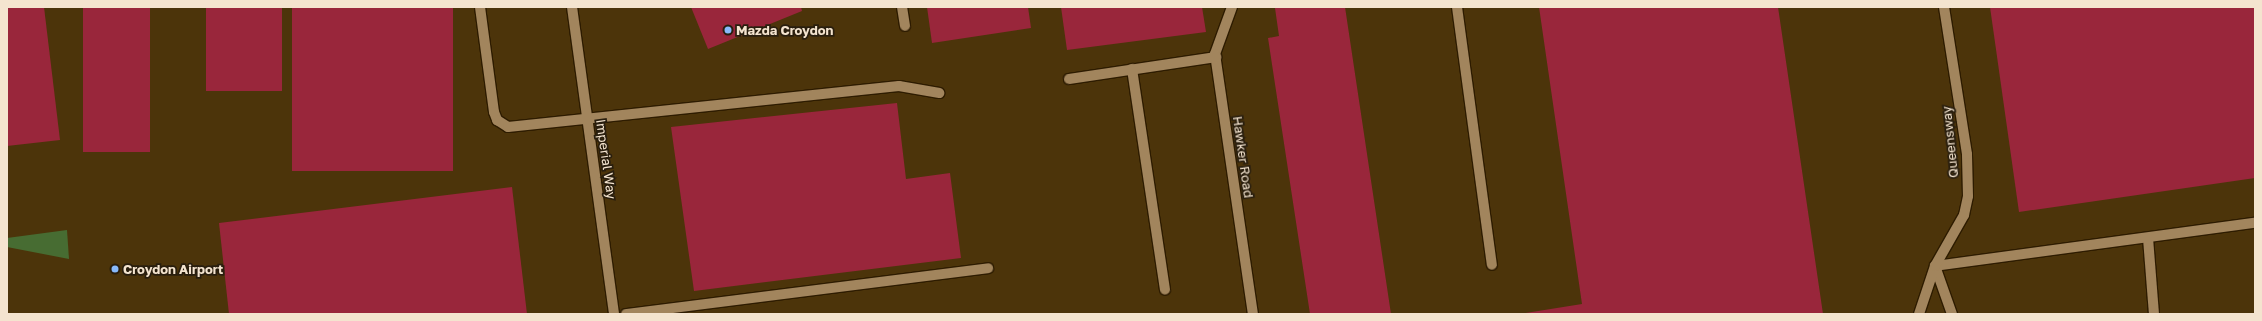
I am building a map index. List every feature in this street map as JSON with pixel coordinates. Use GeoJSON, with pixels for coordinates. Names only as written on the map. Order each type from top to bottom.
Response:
{"type":"FeatureCollection","features":[{"type":"Feature","properties":{"kind":"street"},"geometry":{"type":"LineString","coordinates":[[480,7],[497,120],[508,127],[588,120],[899,86],[939,93]]}},
{"type":"Feature","properties":{"kind":"street","name":"Imperial Way"},"geometry":{"type":"LineString","coordinates":[[572,7],[614,314]]}},
{"type":"Feature","properties":{"kind":"street"},"geometry":{"type":"LineString","coordinates":[[902,7],[905,26]]}},
{"type":"Feature","properties":{"kind":"street","name":"Hawker Road"},"geometry":{"type":"LineString","coordinates":[[1232,7],[1216,57],[1253,314]]}},
{"type":"Feature","properties":{"kind":"street"},"geometry":{"type":"LineString","coordinates":[[1457,7],[1492,265]]}},
{"type":"Feature","properties":{"kind":"street","name":"Queensway"},"geometry":{"type":"LineString","coordinates":[[1919,314],[1935,266],[1964,214],[1968,196],[1967,154],[1944,7]]}},
{"type":"Feature","properties":{"kind":"street"},"geometry":{"type":"LineString","coordinates":[[1069,79],[1216,57]]}},
{"type":"Feature","properties":{"kind":"street"},"geometry":{"type":"LineString","coordinates":[[1132,70],[1165,290]]}},
{"type":"Feature","properties":{"kind":"street"},"geometry":{"type":"LineString","coordinates":[[1952,314],[1935,266],[2255,223]]}},
{"type":"Feature","properties":{"kind":"street"},"geometry":{"type":"LineString","coordinates":[[2148,238],[2154,314]]}},
{"type":"Feature","properties":{"kind":"street"},"geometry":{"type":"LineString","coordinates":[[626,314],[988,268]]}},
{"type":"Feature","properties":{"kind":"green space"},"geometry":{"type":"Polygon","coordinates":[[[67,230],[69,259],[7,247],[7,238],[67,230]]]}},
{"type":"Feature","properties":{"kind":"building"},"geometry":{"type":"Polygon","coordinates":[[[7,7],[44,7],[60,140],[7,146],[7,7]]]}},
{"type":"Feature","properties":{"kind":"building"},"geometry":{"type":"Polygon","coordinates":[[[83,7],[150,7],[150,152],[83,152],[83,7]]]}},
{"type":"Feature","properties":{"kind":"building"},"geometry":{"type":"Polygon","coordinates":[[[206,7],[282,7],[282,91],[206,91],[206,7]]]}},
{"type":"Feature","properties":{"kind":"building"},"geometry":{"type":"Polygon","coordinates":[[[292,7],[453,7],[453,171],[292,171],[292,7]]]}},
{"type":"Feature","properties":{"kind":"building","name":"Mazda Croydon"},"geometry":{"type":"Polygon","coordinates":[[[691,7],[801,7],[802,11],[708,49],[691,7]]]}},
{"type":"Feature","properties":{"kind":"building"},"geometry":{"type":"Polygon","coordinates":[[[927,7],[1028,7],[1031,28],[932,43],[927,7]]]}},
{"type":"Feature","properties":{"kind":"building"},"geometry":{"type":"Polygon","coordinates":[[[1061,7],[1202,7],[1206,32],[1067,50],[1061,7]]]}},
{"type":"Feature","properties":{"kind":"building"},"geometry":{"type":"Polygon","coordinates":[[[1345,7],[1391,314],[1310,314],[1268,38],[1279,36],[1275,8],[1345,7]]]}},
{"type":"Feature","properties":{"kind":"building"},"geometry":{"type":"Polygon","coordinates":[[[1539,7],[1778,7],[1823,314],[1519,314],[1582,304],[1539,7]]]}},
{"type":"Feature","properties":{"kind":"building"},"geometry":{"type":"Polygon","coordinates":[[[1990,7],[2255,7],[2255,178],[2019,212],[1990,7]]]}},
{"type":"Feature","properties":{"kind":"building"},"geometry":{"type":"Polygon","coordinates":[[[897,103],[906,179],[950,173],[961,258],[694,291],[671,127],[897,103]]]}},
{"type":"Feature","properties":{"kind":"building"},"geometry":{"type":"Polygon","coordinates":[[[512,187],[527,314],[229,314],[219,223],[512,187]]]}},
{"type":"Feature","properties":{"kind":"place","name":"Mazda Croydon"},"geometry":{"type":"Point","coordinates":[728,30]}},
{"type":"Feature","properties":{"kind":"place","name":"Croydon Airport"},"geometry":{"type":"Point","coordinates":[115,269]}}]}
